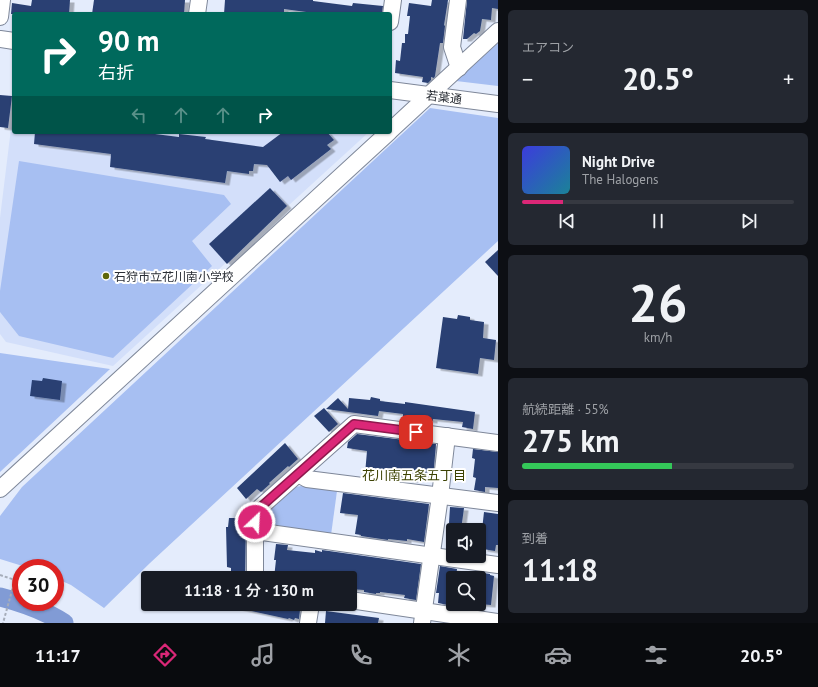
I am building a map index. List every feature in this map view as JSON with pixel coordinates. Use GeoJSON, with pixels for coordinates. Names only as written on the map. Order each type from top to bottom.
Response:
{"type":"FeatureCollection","features":[{"type":"Feature","properties":{"kind":"street"},"geometry":{"type":"LineString","coordinates":[[0,17],[2,0]]}},
{"type":"Feature","properties":{"kind":"street"},"geometry":{"type":"LineString","coordinates":[[197,12],[199,0]]}},
{"type":"Feature","properties":{"kind":"street"},"geometry":{"type":"LineString","coordinates":[[391,12],[393,0]]}},
{"type":"Feature","properties":{"kind":"street"},"geometry":{"type":"LineString","coordinates":[[458,0],[452,47],[459,68]]}},
{"type":"Feature","properties":{"kind":"street"},"geometry":{"type":"LineString","coordinates":[[392,130],[498,32]]}},
{"type":"Feature","properties":{"kind":"street"},"geometry":{"type":"LineString","coordinates":[[0,39],[12,41]]}},
{"type":"Feature","properties":{"kind":"street","name":"若葉通"},"geometry":{"type":"LineString","coordinates":[[392,90],[498,104]]}},
{"type":"Feature","properties":{"kind":"street"},"geometry":{"type":"LineString","coordinates":[[0,489],[388,134]]}},
{"type":"Feature","properties":{"kind":"street"},"geometry":{"type":"LineString","coordinates":[[255,571],[255,512],[354,424],[498,443]]}},
{"type":"Feature","properties":{"kind":"street"},"geometry":{"type":"LineString","coordinates":[[423,617],[447,436]]}},
{"type":"Feature","properties":{"kind":"street"},"geometry":{"type":"LineString","coordinates":[[298,474],[307,479],[498,503]]}},
{"type":"Feature","properties":{"kind":"street"},"geometry":{"type":"LineString","coordinates":[[255,531],[498,565]]}},
{"type":"Feature","properties":{"kind":"street"},"geometry":{"type":"LineString","coordinates":[[357,602],[423,617],[498,622]]}},
{"type":"Feature","properties":{"kind":"street"},"geometry":{"type":"LineString","coordinates":[[308,623],[310,611]]}},
{"type":"Feature","properties":{"kind":"path"},"geometry":{"type":"LineString","coordinates":[[0,575],[15,580],[3,623]]}},
{"type":"Feature","properties":{"kind":"shaded area"},"geometry":{"type":"Polygon","coordinates":[[[498,43],[498,86],[456,81],[498,43]]]}},
{"type":"Feature","properties":{"kind":"shaded area"},"geometry":{"type":"Polygon","coordinates":[[[430,108],[498,118],[498,241],[141,571],[104,608],[71,585],[64,582],[64,559],[12,559],[12,563],[0,559],[0,516],[22,487],[430,108]]]}},
{"type":"Feature","properties":{"kind":"shaded area","name":"石狩市立花川南小学校"},"geometry":{"type":"Polygon","coordinates":[[[12,120],[12,134],[367,134],[113,366],[6,342],[0,334],[0,218],[12,120]]]}},
{"type":"Feature","properties":{"kind":"shaded area"},"geometry":{"type":"Polygon","coordinates":[[[19,161],[224,195],[231,204],[192,241],[212,266],[113,358],[19,336],[0,312],[0,291],[19,161]]]}},
{"type":"Feature","properties":{"kind":"shaded area"},"geometry":{"type":"Polygon","coordinates":[[[0,353],[110,369],[0,472],[0,353]]]}},
{"type":"Feature","properties":{"kind":"shaded area"},"geometry":{"type":"Polygon","coordinates":[[[301,486],[337,491],[331,535],[269,528],[265,524],[266,514],[295,487],[301,486]]]}},
{"type":"Feature","properties":{"kind":"building"},"geometry":{"type":"Polygon","coordinates":[[[32,0],[70,0],[69,12],[12,12],[11,14],[12,3],[31,6],[32,0]]]}},
{"type":"Feature","properties":{"kind":"building"},"geometry":{"type":"Polygon","coordinates":[[[94,0],[185,0],[184,12],[92,12],[94,0]]]}},
{"type":"Feature","properties":{"kind":"building"},"geometry":{"type":"Polygon","coordinates":[[[225,0],[313,0],[352,6],[353,3],[383,6],[382,12],[306,12],[284,9],[284,12],[224,12],[225,0]]]}},
{"type":"Feature","properties":{"kind":"building"},"geometry":{"type":"Polygon","coordinates":[[[432,0],[448,0],[443,43],[440,43],[435,76],[434,78],[431,77],[431,80],[428,83],[422,82],[423,77],[395,73],[396,60],[400,61],[402,43],[405,43],[405,34],[408,34],[410,16],[407,16],[409,3],[431,6],[432,0]]]}},
{"type":"Feature","properties":{"kind":"building"},"geometry":{"type":"Polygon","coordinates":[[[467,0],[498,0],[498,9],[492,8],[491,20],[482,19],[480,31],[476,34],[474,33],[467,39],[463,39],[467,0]]]}},
{"type":"Feature","properties":{"kind":"building"},"geometry":{"type":"Polygon","coordinates":[[[0,95],[12,96],[8,128],[0,127],[0,95]]]}},
{"type":"Feature","properties":{"kind":"building"},"geometry":{"type":"Polygon","coordinates":[[[35,134],[155,134],[179,137],[179,134],[263,147],[280,134],[329,134],[334,140],[327,145],[331,149],[291,180],[288,176],[280,182],[267,165],[254,164],[253,171],[249,171],[249,174],[227,171],[225,183],[110,167],[111,154],[34,144],[35,134]]]}},
{"type":"Feature","properties":{"kind":"building"},"geometry":{"type":"Polygon","coordinates":[[[270,188],[287,206],[227,264],[209,244],[270,188]]]}},
{"type":"Feature","properties":{"kind":"building"},"geometry":{"type":"Polygon","coordinates":[[[498,250],[498,276],[485,262],[498,250]]]}},
{"type":"Feature","properties":{"kind":"building"},"geometry":{"type":"Polygon","coordinates":[[[458,315],[470,317],[470,320],[484,322],[483,338],[496,340],[494,360],[480,358],[478,374],[436,368],[443,317],[457,319],[458,315]]]}},
{"type":"Feature","properties":{"kind":"building"},"geometry":{"type":"Polygon","coordinates":[[[43,378],[62,381],[60,400],[30,396],[32,380],[42,381],[43,378]]]}},
{"type":"Feature","properties":{"kind":"building"},"geometry":{"type":"Polygon","coordinates":[[[371,397],[380,399],[380,401],[405,404],[405,402],[475,412],[473,429],[462,427],[463,422],[433,419],[433,421],[415,418],[415,420],[403,419],[403,414],[379,411],[378,416],[326,409],[338,398],[348,409],[349,398],[370,400],[371,397]]]}},
{"type":"Feature","properties":{"kind":"building"},"geometry":{"type":"Polygon","coordinates":[[[324,408],[338,424],[329,432],[314,416],[324,408]]]}},
{"type":"Feature","properties":{"kind":"building"},"geometry":{"type":"Polygon","coordinates":[[[357,434],[436,444],[433,478],[414,476],[414,480],[365,474],[367,451],[347,448],[348,442],[357,434]]]}},
{"type":"Feature","properties":{"kind":"building"},"geometry":{"type":"Polygon","coordinates":[[[285,443],[298,459],[289,467],[288,466],[261,492],[257,489],[246,499],[237,488],[285,443]]]}},
{"type":"Feature","properties":{"kind":"building"},"geometry":{"type":"Polygon","coordinates":[[[473,449],[498,452],[498,488],[485,487],[485,492],[474,490],[476,478],[473,477],[475,459],[472,458],[473,449]]]}},
{"type":"Feature","properties":{"kind":"building"},"geometry":{"type":"Polygon","coordinates":[[[343,493],[429,504],[424,542],[407,539],[407,541],[388,540],[355,534],[358,515],[340,513],[343,493]]]}},
{"type":"Feature","properties":{"kind":"building"},"geometry":{"type":"Polygon","coordinates":[[[450,507],[464,508],[462,523],[449,523],[450,507]]]}},
{"type":"Feature","properties":{"kind":"building"},"geometry":{"type":"Polygon","coordinates":[[[484,512],[498,514],[498,545],[496,545],[495,551],[486,550],[486,523],[483,523],[484,512]]]}},
{"type":"Feature","properties":{"kind":"building"},"geometry":{"type":"Polygon","coordinates":[[[229,518],[246,518],[245,571],[231,571],[231,568],[227,567],[226,527],[228,527],[229,518]]]}},
{"type":"Feature","properties":{"kind":"building"},"geometry":{"type":"Polygon","coordinates":[[[276,544],[288,545],[287,550],[315,553],[315,550],[322,552],[322,550],[421,564],[416,600],[404,598],[405,595],[380,592],[376,594],[357,590],[357,571],[275,571],[276,560],[274,560],[276,544]]]}},
{"type":"Feature","properties":{"kind":"building"},"geometry":{"type":"Polygon","coordinates":[[[440,566],[457,569],[457,571],[446,571],[446,605],[438,603],[439,593],[436,593],[440,566]]]}},
{"type":"Feature","properties":{"kind":"building"},"geometry":{"type":"Polygon","coordinates":[[[486,573],[494,576],[491,605],[486,605],[486,573]]]}},
{"type":"Feature","properties":{"kind":"building"},"geometry":{"type":"Polygon","coordinates":[[[252,611],[300,611],[299,619],[288,619],[252,611]]]}},
{"type":"Feature","properties":{"kind":"building"},"geometry":{"type":"Polygon","coordinates":[[[326,611],[379,618],[378,623],[325,623],[326,611]]]}},
{"type":"Feature","properties":{"kind":"waterway"},"geometry":{"type":"LineString","coordinates":[[0,597],[33,607],[64,623]]}},
{"type":"Feature","properties":{"kind":"place","name":"石狩市立花川南小学校"},"geometry":{"type":"Point","coordinates":[106,276]}},
{"type":"Feature","properties":{"kind":"district","name":"花川南五条五丁目"},"geometry":{"type":"Point","coordinates":[414,475]}},
{"type":"Feature","properties":{"kind":"route"},"geometry":{"type":"LineString","coordinates":[[255,522],[255,512],[354,424],[416,432]]}}]}
